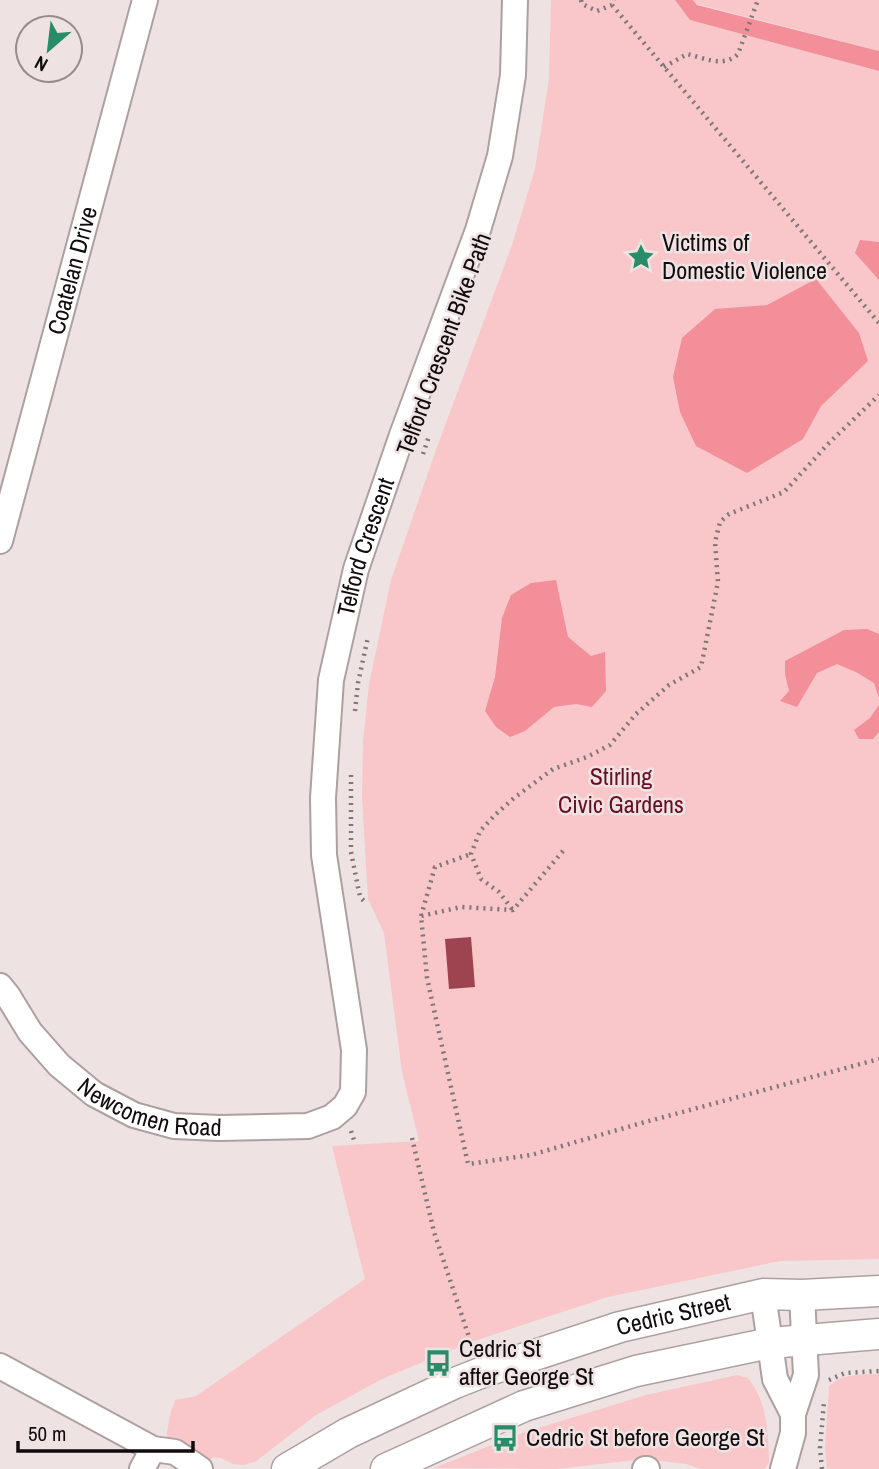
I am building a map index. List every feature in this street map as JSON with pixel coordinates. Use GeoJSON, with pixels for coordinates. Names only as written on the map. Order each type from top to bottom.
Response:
{"type":"FeatureCollection","features":[{"type":"Feature","properties":{"kind":"main road","name":"Cedric Street"},"geometry":{"type":"LineString","coordinates":[[287,1469],[348,1433],[455,1383],[620,1327],[763,1294],[879,1291]]}},
{"type":"Feature","properties":{"kind":"main road","name":"Cedric Street"},"geometry":{"type":"LineString","coordinates":[[386,1469],[524,1406],[636,1371],[770,1343],[879,1334]]}},
{"type":"Feature","properties":{"kind":"street","name":"Coatelan Drive"},"geometry":{"type":"LineString","coordinates":[[0,541],[145,0]]}},
{"type":"Feature","properties":{"kind":"street","name":"Telford Crescent"},"geometry":{"type":"LineString","coordinates":[[345,1106],[353,1093],[354,1050],[324,855],[323,797],[331,680],[356,569],[478,230],[500,156],[513,75],[515,0]]}},
{"type":"Feature","properties":{"kind":"street","name":"Newcomen Road"},"geometry":{"type":"LineString","coordinates":[[0,986],[30,1032],[58,1065],[94,1094],[135,1115],[174,1126],[308,1126],[332,1117],[345,1106]]}},
{"type":"Feature","properties":{"kind":"street"},"geometry":{"type":"LineString","coordinates":[[763,1294],[775,1379],[793,1414]]}},
{"type":"Feature","properties":{"kind":"street"},"geometry":{"type":"LineString","coordinates":[[783,1469],[793,1433],[793,1414],[806,1375],[802,1295]]}},
{"type":"Feature","properties":{"kind":"street"},"geometry":{"type":"LineString","coordinates":[[0,1366],[167,1469]]}},
{"type":"Feature","properties":{"kind":"street"},"geometry":{"type":"LineString","coordinates":[[147,1459],[176,1452],[200,1469]]}},
{"type":"Feature","properties":{"kind":"path"},"geometry":{"type":"LineString","coordinates":[[581,0],[582,4],[597,11],[613,2],[664,67],[879,323]]}},
{"type":"Feature","properties":{"kind":"path"},"geometry":{"type":"LineString","coordinates":[[664,67],[687,54],[720,62],[731,60],[738,54],[758,0]]}},
{"type":"Feature","properties":{"kind":"path"},"geometry":{"type":"LineString","coordinates":[[513,910],[499,892],[481,879],[471,855],[480,831],[495,814],[553,769],[587,757],[610,745],[636,713],[669,685],[701,667],[718,582],[715,542],[720,522],[729,514],[783,492],[829,443],[879,396]]}},
{"type":"Feature","properties":{"kind":"path","name":"Telford Crescent Bike Path"},"geometry":{"type":"LineString","coordinates":[[421,459],[430,434]]}},
{"type":"Feature","properties":{"kind":"path"},"geometry":{"type":"LineString","coordinates":[[354,718],[369,630]]}},
{"type":"Feature","properties":{"kind":"path"},"geometry":{"type":"LineString","coordinates":[[351,764],[351,852],[360,897],[364,901]]}},
{"type":"Feature","properties":{"kind":"path"},"geometry":{"type":"LineString","coordinates":[[513,910],[563,852]]}},
{"type":"Feature","properties":{"kind":"path"},"geometry":{"type":"LineString","coordinates":[[471,855],[435,867],[421,916],[428,978],[468,1164],[531,1155],[879,1059]]}},
{"type":"Feature","properties":{"kind":"path"},"geometry":{"type":"LineString","coordinates":[[421,916],[461,907],[513,910]]}},
{"type":"Feature","properties":{"kind":"path"},"geometry":{"type":"LineString","coordinates":[[412,1138],[434,1232],[472,1347]]}},
{"type":"Feature","properties":{"kind":"path"},"geometry":{"type":"LineString","coordinates":[[825,1387],[830,1379],[845,1373],[879,1371]]}},
{"type":"Feature","properties":{"kind":"path"},"geometry":{"type":"LineString","coordinates":[[822,1469],[820,1448],[824,1399]]}},
{"type":"Feature","properties":{"kind":"green space","name":"Stirling Civic Gardens"},"geometry":{"type":"Polygon","coordinates":[[[551,0],[675,0],[690,20],[879,71],[879,1259],[780,1261],[608,1297],[471,1342],[382,1379],[316,1415],[255,1462],[233,1464],[214,1457],[207,1461],[166,1439],[175,1400],[196,1396],[365,1279],[332,1146],[419,1141],[402,1072],[384,933],[368,899],[362,797],[363,742],[369,684],[391,580],[512,245],[535,169],[549,79],[551,0]]]}},
{"type":"Feature","properties":{"kind":"green space"},"geometry":{"type":"Polygon","coordinates":[[[693,0],[879,0],[879,51],[697,4],[693,0]]]}},
{"type":"Feature","properties":{"kind":"green space"},"geometry":{"type":"Polygon","coordinates":[[[879,1374],[879,1469],[827,1469],[825,1448],[829,1387],[845,1377],[879,1374]]]}},
{"type":"Feature","properties":{"kind":"green space"},"geometry":{"type":"Polygon","coordinates":[[[737,1375],[748,1378],[763,1408],[769,1464],[764,1469],[701,1469],[686,1464],[645,1459],[556,1469],[434,1468],[522,1433],[646,1395],[737,1375]]]}},
{"type":"Feature","properties":{"kind":"shaded area"},"geometry":{"type":"Polygon","coordinates":[[[675,0],[693,0],[697,5],[879,51],[879,71],[690,20],[675,0]]]}},
{"type":"Feature","properties":{"kind":"shaded area"},"geometry":{"type":"Polygon","coordinates":[[[860,240],[879,242],[879,280],[855,253],[860,240]]]}},
{"type":"Feature","properties":{"kind":"shaded area"},"geometry":{"type":"Polygon","coordinates":[[[816,279],[859,333],[868,361],[821,406],[803,439],[747,473],[696,446],[680,412],[673,377],[682,338],[715,309],[767,305],[816,279]]]}},
{"type":"Feature","properties":{"kind":"shaded area"},"geometry":{"type":"Polygon","coordinates":[[[556,580],[568,637],[591,656],[605,652],[606,691],[592,707],[576,704],[554,707],[525,731],[510,737],[496,727],[485,711],[495,677],[502,618],[511,595],[531,583],[556,580]]]}},
{"type":"Feature","properties":{"kind":"shaded area"},"geometry":{"type":"Polygon","coordinates":[[[867,629],[879,634],[879,698],[874,683],[837,664],[817,673],[797,707],[780,701],[789,691],[785,661],[844,630],[867,629]]]}},
{"type":"Feature","properties":{"kind":"shaded area"},"geometry":{"type":"Polygon","coordinates":[[[879,705],[879,732],[873,739],[859,739],[854,730],[870,718],[879,705]]]}},
{"type":"Feature","properties":{"kind":"building"},"geometry":{"type":"Polygon","coordinates":[[[471,937],[475,987],[449,989],[445,939],[471,937]]]}},
{"type":"Feature","properties":{"kind":"place","name":"Victims of Domestic Violence"},"geometry":{"type":"Point","coordinates":[641,257]}},
{"type":"Feature","properties":{"kind":"place","name":"Cedric St after George St"},"geometry":{"type":"Point","coordinates":[438,1363]}},
{"type":"Feature","properties":{"kind":"place","name":"Cedric St before George St"},"geometry":{"type":"Point","coordinates":[505,1438]}}]}
